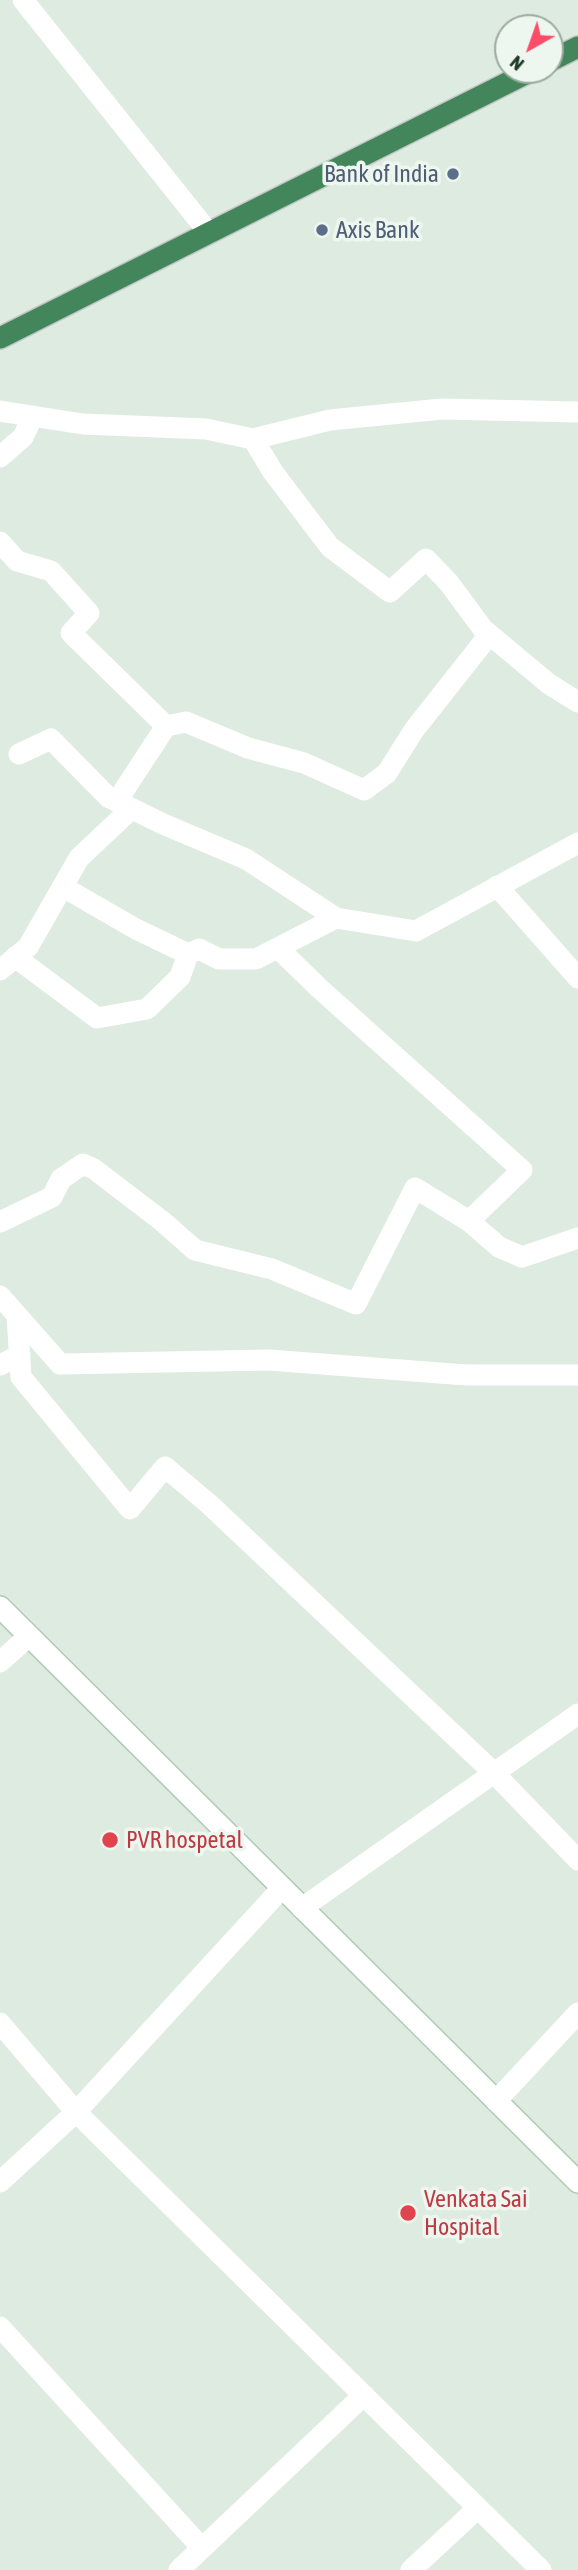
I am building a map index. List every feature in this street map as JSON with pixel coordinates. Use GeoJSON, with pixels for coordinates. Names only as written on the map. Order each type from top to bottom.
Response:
{"type":"FeatureCollection","features":[{"type":"Feature","properties":{"kind":"highway"},"geometry":{"type":"LineString","coordinates":[[0,338],[505,84]]}},
{"type":"Feature","properties":{"kind":"street"},"geometry":{"type":"LineString","coordinates":[[23,0],[209,233]]}},
{"type":"Feature","properties":{"kind":"street"},"geometry":{"type":"LineString","coordinates":[[0,411],[83,424],[206,429],[253,439],[330,420],[442,409],[578,412]]}},
{"type":"Feature","properties":{"kind":"street"},"geometry":{"type":"LineString","coordinates":[[0,457],[23,437],[33,416]]}},
{"type":"Feature","properties":{"kind":"street"},"geometry":{"type":"LineString","coordinates":[[253,439],[273,472],[330,547],[390,592],[426,559],[449,583],[482,629],[549,684],[578,702]]}},
{"type":"Feature","properties":{"kind":"street"},"geometry":{"type":"LineString","coordinates":[[0,542],[17,561],[51,571],[89,613],[71,633],[166,726]]}},
{"type":"Feature","properties":{"kind":"street"},"geometry":{"type":"LineString","coordinates":[[166,726],[186,722],[248,748],[304,763],[364,790],[387,773],[414,730],[489,635]]}},
{"type":"Feature","properties":{"kind":"street"},"geometry":{"type":"LineString","coordinates":[[166,726],[124,805],[79,858],[28,947],[8,963],[97,1018],[146,1009],[180,977],[188,954],[199,949],[219,959],[256,959],[336,918]]}},
{"type":"Feature","properties":{"kind":"street"},"geometry":{"type":"LineString","coordinates":[[19,754],[51,738],[108,797],[246,859],[336,918],[416,931],[578,843]]}},
{"type":"Feature","properties":{"kind":"street"},"geometry":{"type":"LineString","coordinates":[[497,886],[578,978]]}},
{"type":"Feature","properties":{"kind":"street"},"geometry":{"type":"LineString","coordinates":[[62,887],[136,929],[188,954]]}},
{"type":"Feature","properties":{"kind":"street"},"geometry":{"type":"LineString","coordinates":[[279,949],[522,1170],[469,1222]]}},
{"type":"Feature","properties":{"kind":"street"},"geometry":{"type":"LineString","coordinates":[[0,1222],[52,1197],[61,1179],[83,1164],[94,1169],[152,1213],[195,1250],[272,1269],[356,1304],[415,1188],[469,1222],[499,1247],[522,1257],[578,1238]]}},
{"type":"Feature","properties":{"kind":"street"},"geometry":{"type":"LineString","coordinates":[[0,1296],[60,1364],[269,1360],[466,1375],[578,1375]]}},
{"type":"Feature","properties":{"kind":"street"},"geometry":{"type":"LineString","coordinates":[[17,1316],[21,1377],[130,1509],[165,1467],[209,1504],[494,1773],[578,1860]]}},
{"type":"Feature","properties":{"kind":"street"},"geometry":{"type":"LineString","coordinates":[[0,1365],[20,1355]]}},
{"type":"Feature","properties":{"kind":"street"},"geometry":{"type":"LineString","coordinates":[[0,1608],[578,2182]]}},
{"type":"Feature","properties":{"kind":"street"},"geometry":{"type":"LineString","coordinates":[[0,1662],[29,1636]]}},
{"type":"Feature","properties":{"kind":"street"},"geometry":{"type":"LineString","coordinates":[[302,1908],[578,1714]]}},
{"type":"Feature","properties":{"kind":"street"},"geometry":{"type":"LineString","coordinates":[[0,2182],[76,2112],[282,1888]]}},
{"type":"Feature","properties":{"kind":"street"},"geometry":{"type":"LineString","coordinates":[[496,2101],[578,2013]]}},
{"type":"Feature","properties":{"kind":"street"},"geometry":{"type":"LineString","coordinates":[[0,2023],[76,2112],[541,2570]]}},
{"type":"Feature","properties":{"kind":"street"},"geometry":{"type":"LineString","coordinates":[[0,2327],[202,2548]]}},
{"type":"Feature","properties":{"kind":"street"},"geometry":{"type":"LineString","coordinates":[[179,2570],[364,2395]]}},
{"type":"Feature","properties":{"kind":"street"},"geometry":{"type":"LineString","coordinates":[[411,2570],[478,2508]]}},
{"type":"Feature","properties":{"kind":"place","name":"Bank of India"},"geometry":{"type":"Point","coordinates":[453,174]}},
{"type":"Feature","properties":{"kind":"place","name":"Axis Bank"},"geometry":{"type":"Point","coordinates":[322,230]}},
{"type":"Feature","properties":{"kind":"place","name":"PVR hospetal"},"geometry":{"type":"Point","coordinates":[110,1840]}},
{"type":"Feature","properties":{"kind":"place","name":"Venkata Sai Hospital"},"geometry":{"type":"Point","coordinates":[408,2213]}}]}
